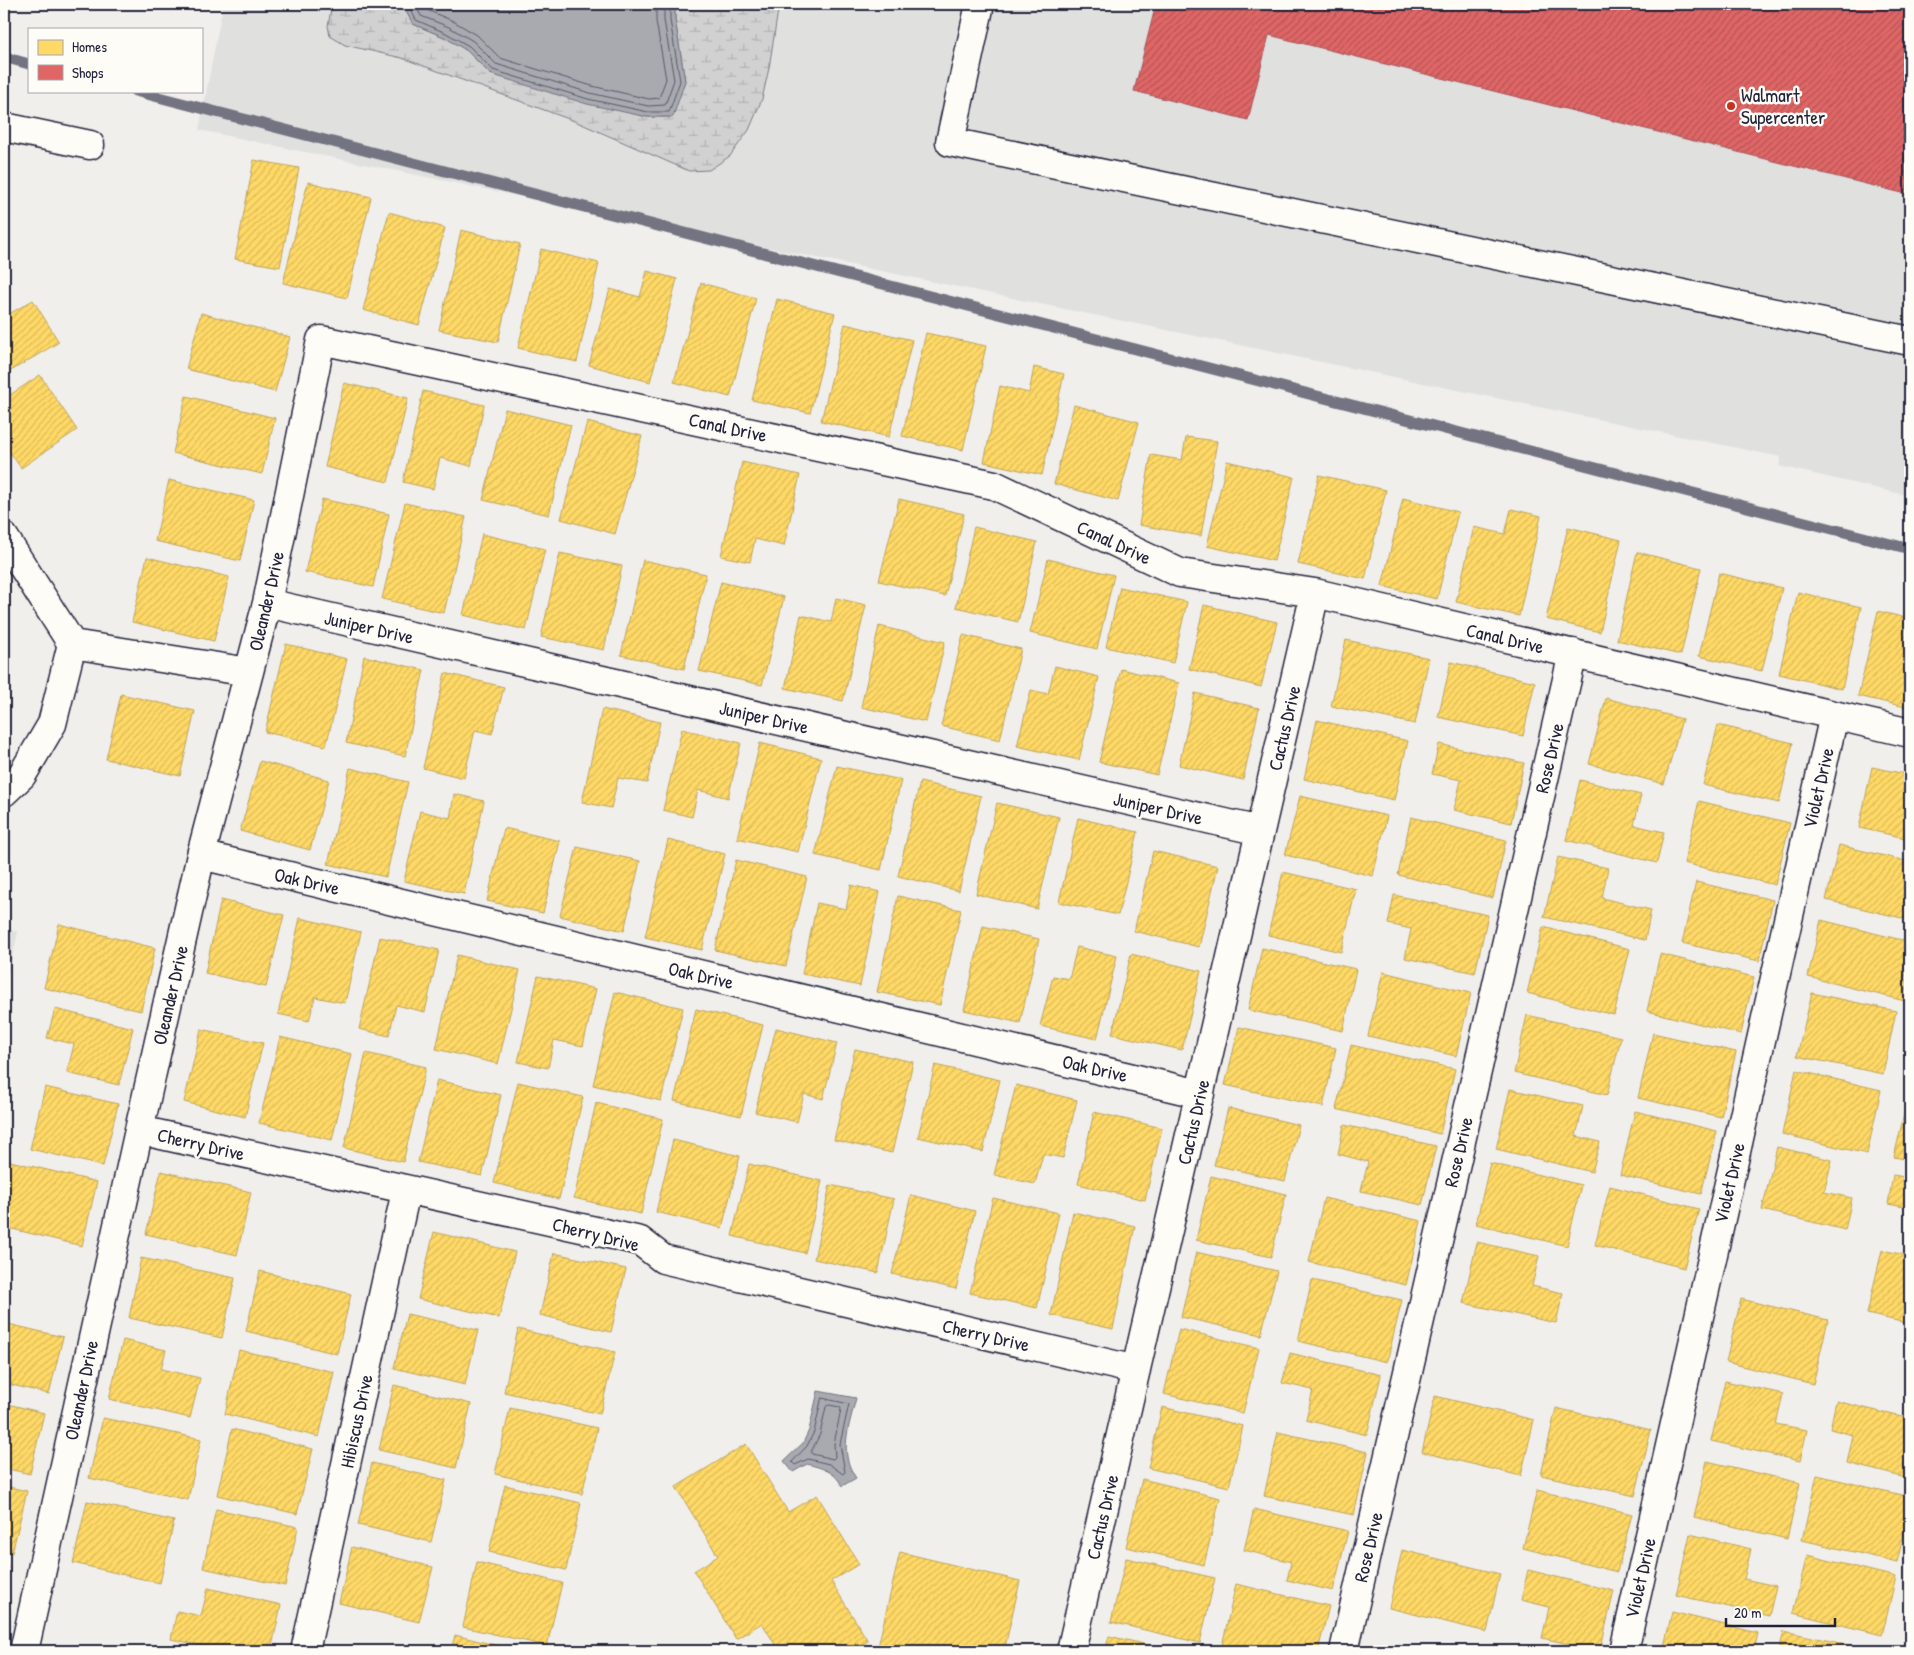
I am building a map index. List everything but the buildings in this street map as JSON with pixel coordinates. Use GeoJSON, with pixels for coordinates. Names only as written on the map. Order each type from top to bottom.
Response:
{"type":"FeatureCollection","features":[{"type":"Feature","properties":{"kind":"street"},"geometry":{"type":"LineString","coordinates":[[980,4],[950,142],[1910,341]]}},
{"type":"Feature","properties":{"kind":"street"},"geometry":{"type":"LineString","coordinates":[[4,127],[90,145]]}},
{"type":"Feature","properties":{"kind":"street","name":"Canal Drive"},"geometry":{"type":"LineString","coordinates":[[321,340],[994,484],[1180,573],[1315,593],[1910,733]]}},
{"type":"Feature","properties":{"kind":"street","name":"Oleander Drive"},"geometry":{"type":"LineString","coordinates":[[24,1651],[202,855],[267,603],[321,340]]}},
{"type":"Feature","properties":{"kind":"street"},"geometry":{"type":"LineString","coordinates":[[4,537],[72,644],[52,724],[22,775],[4,792]]}},
{"type":"Feature","properties":{"kind":"street","name":"Cactus Drive"},"geometry":{"type":"LineString","coordinates":[[1071,1651],[1315,593]]}},
{"type":"Feature","properties":{"kind":"street","name":"Juniper Drive"},"geometry":{"type":"LineString","coordinates":[[267,603],[1260,831]]}},
{"type":"Feature","properties":{"kind":"street"},"geometry":{"type":"LineString","coordinates":[[72,644],[250,672]]}},
{"type":"Feature","properties":{"kind":"street","name":"Rose Drive"},"geometry":{"type":"LineString","coordinates":[[1344,1651],[1573,653]]}},
{"type":"Feature","properties":{"kind":"street","name":"Violet Drive"},"geometry":{"type":"LineString","coordinates":[[1624,1651],[1834,715]]}},
{"type":"Feature","properties":{"kind":"street","name":"Oak Drive"},"geometry":{"type":"LineString","coordinates":[[202,855],[1200,1094]]}},
{"type":"Feature","properties":{"kind":"street","name":"Cherry Drive"},"geometry":{"type":"LineString","coordinates":[[139,1130],[640,1242],[663,1259],[1136,1370]]}},
{"type":"Feature","properties":{"kind":"street","name":"Hibiscus Drive"},"geometry":{"type":"LineString","coordinates":[[305,1651],[406,1191]]}},
{"type":"Feature","properties":{"kind":"shaded area"},"geometry":{"type":"Polygon","coordinates":[[[223,4],[332,4],[328,26],[359,49],[402,58],[577,122],[689,171],[769,68],[779,4],[1910,4],[1910,496],[1779,466],[1781,457],[199,130],[223,4]]]}},
{"type":"Feature","properties":{"kind":"shaded area"},"geometry":{"type":"Polygon","coordinates":[[[4,928],[18,932],[4,992],[4,928]]]}},
{"type":"Feature","properties":{"kind":"green space"},"geometry":{"type":"Polygon","coordinates":[[[332,4],[402,4],[413,24],[444,37],[466,50],[490,74],[647,117],[672,117],[685,81],[675,19],[675,4],[779,4],[762,99],[749,130],[730,156],[709,170],[689,171],[577,122],[402,58],[345,45],[330,36],[328,26],[332,4]]]}},
{"type":"Feature","properties":{"kind":"water"},"geometry":{"type":"Polygon","coordinates":[[[402,4],[675,4],[675,19],[685,81],[673,117],[647,117],[587,104],[490,74],[466,50],[444,37],[413,24],[402,4]]]}},
{"type":"Feature","properties":{"kind":"water"},"geometry":{"type":"Polygon","coordinates":[[[818,1391],[856,1398],[848,1429],[846,1449],[847,1459],[856,1478],[842,1486],[836,1477],[823,1469],[807,1464],[793,1472],[784,1461],[803,1443],[809,1430],[818,1391]]]}},
{"type":"Feature","properties":{"kind":"waterway"},"geometry":{"type":"LineString","coordinates":[[4,57],[28,64]]}},
{"type":"Feature","properties":{"kind":"waterway"},"geometry":{"type":"LineString","coordinates":[[139,92],[1910,549]]}},
{"type":"Feature","properties":{"kind":"place","name":"Walmart Supercenter"},"geometry":{"type":"Point","coordinates":[1731,106]}}]}
